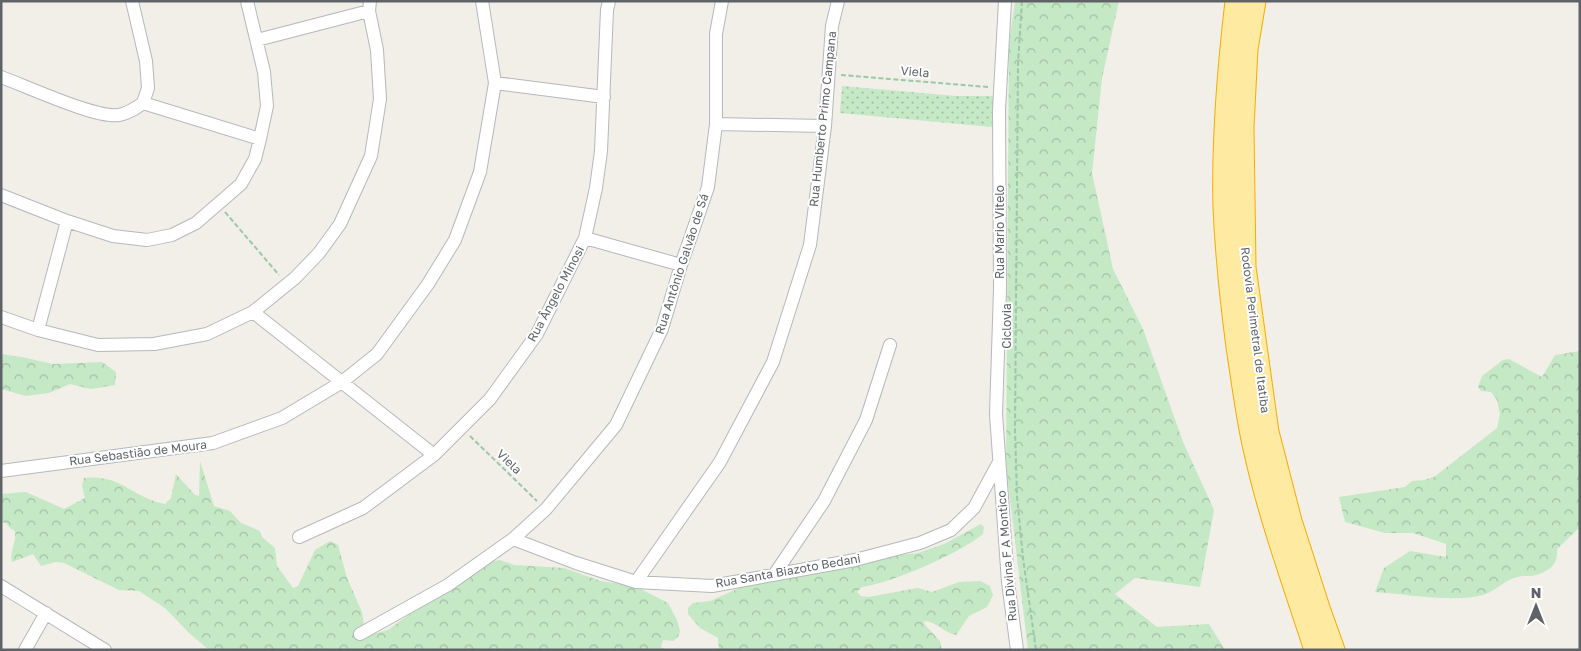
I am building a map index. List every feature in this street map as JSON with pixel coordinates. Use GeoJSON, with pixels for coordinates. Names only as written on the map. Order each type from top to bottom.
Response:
{"type":"FeatureCollection","features":[{"type":"Feature","properties":{"kind":"highway","name":"Rodovia Perimetral de Itatiba"},"geometry":{"type":"LineString","coordinates":[[1236,1],[1231,46],[1224,162],[1224,208],[1228,278],[1241,377],[1253,444],[1274,522],[1315,650]]}},
{"type":"Feature","properties":{"kind":"highway","name":"Rodovia Perimetral de Itatiba"},"geometry":{"type":"LineString","coordinates":[[1255,1],[1247,49],[1242,126],[1245,267],[1268,432],[1291,522],[1334,650]]}},
{"type":"Feature","properties":{"kind":"street"},"geometry":{"type":"LineString","coordinates":[[1,77],[94,111],[117,115],[132,111],[143,103],[148,88],[146,61],[132,1]]}},
{"type":"Feature","properties":{"kind":"street"},"geometry":{"type":"LineString","coordinates":[[1,195],[67,221],[113,236],[147,240],[172,234],[196,223],[219,205],[241,184],[255,159],[267,106],[264,72],[247,1]]}},
{"type":"Feature","properties":{"kind":"street","name":"Rua Sebastião de Moura"},"geometry":{"type":"LineString","coordinates":[[1,471],[213,443],[282,418],[342,382],[377,354],[428,284],[455,240],[480,172],[495,83],[482,1]]}},
{"type":"Feature","properties":{"kind":"street","name":"Rua Ângelo Minosi"},"geometry":{"type":"LineString","coordinates":[[299,537],[363,508],[434,455],[490,399],[537,334],[585,238],[596,188],[604,97],[607,10],[609,1]]}},
{"type":"Feature","properties":{"kind":"street","name":"Rua Antônio Galvão de Sá"},"geometry":{"type":"LineString","coordinates":[[360,634],[448,585],[513,539],[546,509],[616,425],[662,329],[681,265],[708,187],[716,124],[716,34],[722,1]]}},
{"type":"Feature","properties":{"kind":"street","name":"Rua Humberto Primo Campana"},"geometry":{"type":"LineString","coordinates":[[636,582],[720,462],[773,362],[810,245],[825,126],[832,26],[838,1]]}},
{"type":"Feature","properties":{"kind":"street","name":"Rua Mario Vitelo"},"geometry":{"type":"LineString","coordinates":[[999,462],[996,414],[1000,290],[1000,88],[1005,1]]}},
{"type":"Feature","properties":{"kind":"street"},"geometry":{"type":"LineString","coordinates":[[1,317],[38,330],[98,345],[154,344],[207,334],[252,312],[288,284],[319,253],[340,224],[372,156],[380,99],[377,50],[369,6],[257,40]]}},
{"type":"Feature","properties":{"kind":"street"},"geometry":{"type":"LineString","coordinates":[[495,83],[604,97]]}},
{"type":"Feature","properties":{"kind":"street"},"geometry":{"type":"LineString","coordinates":[[143,103],[260,139]]}},
{"type":"Feature","properties":{"kind":"street"},"geometry":{"type":"LineString","coordinates":[[716,124],[825,126]]}},
{"type":"Feature","properties":{"kind":"street"},"geometry":{"type":"LineString","coordinates":[[38,330],[67,221]]}},
{"type":"Feature","properties":{"kind":"street"},"geometry":{"type":"LineString","coordinates":[[585,238],[681,265]]}},
{"type":"Feature","properties":{"kind":"street"},"geometry":{"type":"LineString","coordinates":[[252,312],[434,455]]}},
{"type":"Feature","properties":{"kind":"street"},"geometry":{"type":"LineString","coordinates":[[774,575],[824,501],[866,420],[890,346]]}},
{"type":"Feature","properties":{"kind":"street","name":"Rua Santa Biazoto Bedani"},"geometry":{"type":"LineString","coordinates":[[513,539],[576,563],[636,582],[712,586],[855,560],[920,543],[951,530],[974,508],[999,462]]}},
{"type":"Feature","properties":{"kind":"street","name":"Rua Divina F A Montico"},"geometry":{"type":"LineString","coordinates":[[999,462],[1008,582],[1017,650]]}},
{"type":"Feature","properties":{"kind":"street"},"geometry":{"type":"LineString","coordinates":[[1,586],[105,650]]}},
{"type":"Feature","properties":{"kind":"street"},"geometry":{"type":"LineString","coordinates":[[25,650],[46,613]]}},
{"type":"Feature","properties":{"kind":"path","name":"Ciclovia"},"geometry":{"type":"LineString","coordinates":[[1022,1],[1018,63],[1015,430],[1017,496],[1022,549],[1036,650]]}},
{"type":"Feature","properties":{"kind":"path","name":"Viela"},"geometry":{"type":"LineString","coordinates":[[828,74],[1000,88]]}},
{"type":"Feature","properties":{"kind":"path"},"geometry":{"type":"LineString","coordinates":[[219,205],[288,284]]}},
{"type":"Feature","properties":{"kind":"path","name":"Viela"},"geometry":{"type":"LineString","coordinates":[[461,428],[546,509]]}},
{"type":"Feature","properties":{"kind":"green space"},"geometry":{"type":"Polygon","coordinates":[[[1015,1],[1119,1],[1102,78],[1092,173],[1113,269],[1143,329],[1183,442],[1214,510],[1200,587],[1135,578],[1115,594],[1157,627],[1209,624],[1225,650],[1028,650],[1006,466],[1009,43],[1015,1]]]}},
{"type":"Feature","properties":{"kind":"green space"},"geometry":{"type":"Polygon","coordinates":[[[842,86],[956,96],[993,96],[992,127],[840,113],[842,86]]]}},
{"type":"Feature","properties":{"kind":"green space"},"geometry":{"type":"Polygon","coordinates":[[[1580,351],[1580,527],[1557,549],[1557,558],[1554,564],[1548,570],[1539,574],[1520,576],[1483,595],[1471,597],[1444,598],[1375,592],[1384,568],[1410,551],[1446,557],[1446,544],[1413,533],[1385,533],[1345,522],[1339,497],[1405,487],[1412,481],[1434,477],[1497,428],[1500,414],[1497,400],[1491,392],[1481,391],[1478,387],[1482,376],[1503,360],[1509,359],[1542,377],[1555,355],[1580,351]]]}},
{"type":"Feature","properties":{"kind":"green space"},"geometry":{"type":"Polygon","coordinates":[[[1,354],[53,364],[102,362],[116,372],[115,385],[91,389],[70,384],[49,393],[26,396],[1,389],[1,354]]]}},
{"type":"Feature","properties":{"kind":"green space"},"geometry":{"type":"Polygon","coordinates":[[[200,461],[214,506],[230,511],[241,523],[260,531],[262,537],[275,548],[277,566],[293,588],[298,586],[315,550],[330,541],[338,545],[347,578],[362,612],[365,631],[369,635],[388,630],[476,565],[500,560],[514,565],[564,568],[601,581],[635,586],[668,603],[677,620],[680,631],[678,637],[673,641],[663,640],[661,647],[667,650],[209,650],[189,633],[165,608],[139,591],[119,590],[64,563],[56,562],[41,566],[33,554],[12,562],[11,554],[15,531],[6,523],[1,522],[1,494],[26,492],[64,509],[85,498],[82,486],[84,478],[97,478],[118,483],[144,497],[165,504],[171,498],[176,474],[195,495],[199,496],[200,461]]]}},
{"type":"Feature","properties":{"kind":"green space"},"geometry":{"type":"Polygon","coordinates":[[[981,524],[984,527],[983,534],[959,550],[890,580],[862,587],[857,592],[861,596],[868,597],[918,588],[932,592],[959,582],[980,581],[990,586],[993,595],[987,607],[969,616],[956,635],[924,621],[925,625],[940,641],[942,650],[719,650],[718,638],[700,628],[688,614],[688,608],[693,603],[710,601],[755,581],[815,565],[918,553],[944,544],[981,524]]]}}]}
